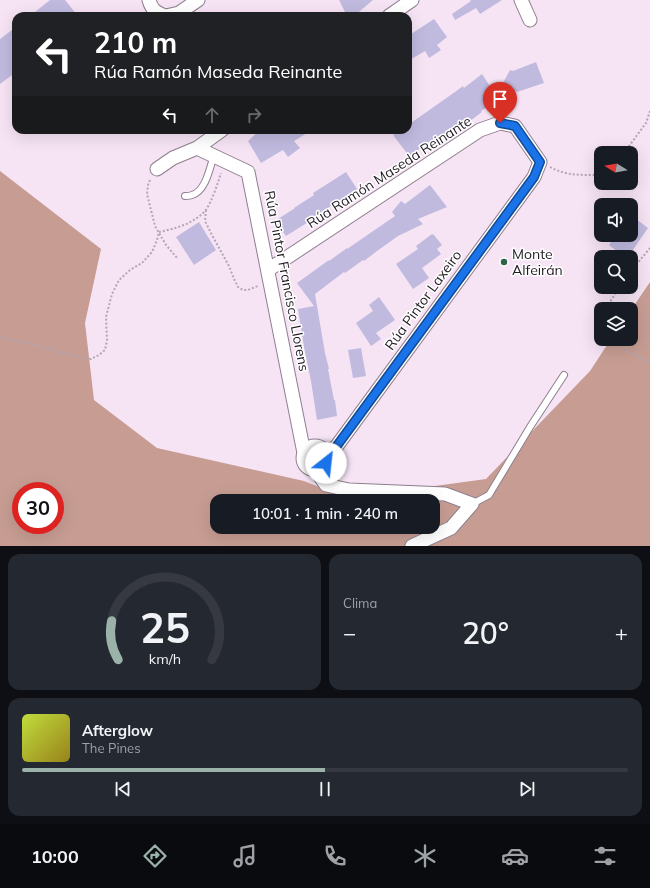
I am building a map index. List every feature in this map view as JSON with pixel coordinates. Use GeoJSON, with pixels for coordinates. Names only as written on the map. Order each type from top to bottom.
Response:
{"type":"FeatureCollection","features":[{"type":"Feature","properties":{"kind":"street"},"geometry":{"type":"LineString","coordinates":[[149,0],[150,5],[156,12]]}},
{"type":"Feature","properties":{"kind":"street"},"geometry":{"type":"LineString","coordinates":[[180,12],[198,0]]}},
{"type":"Feature","properties":{"kind":"street"},"geometry":{"type":"LineString","coordinates":[[395,12],[412,0]]}},
{"type":"Feature","properties":{"kind":"street"},"geometry":{"type":"LineString","coordinates":[[521,0],[530,20]]}},
{"type":"Feature","properties":{"kind":"street","name":"Rúa Ramón Maseda Reinante"},"geometry":{"type":"LineString","coordinates":[[268,270],[480,130],[500,123],[515,126],[540,162]]}},
{"type":"Feature","properties":{"kind":"street"},"geometry":{"type":"LineString","coordinates":[[157,169],[172,158],[197,148],[216,134]]}},
{"type":"Feature","properties":{"kind":"street","name":"Rúa Pintor Francisco Llorens"},"geometry":{"type":"LineString","coordinates":[[197,148],[248,172],[304,453]]}},
{"type":"Feature","properties":{"kind":"street","name":"Rúa Pintor Laxeiro"},"geometry":{"type":"LineString","coordinates":[[326,453],[336,447],[530,183],[540,162]]}},
{"type":"Feature","properties":{"kind":"street"},"geometry":{"type":"LineString","coordinates":[[315,446],[322,448],[326,453],[326,463],[319,469],[312,470],[306,466],[303,460],[304,453],[309,448],[315,446]]}},
{"type":"Feature","properties":{"kind":"street"},"geometry":{"type":"LineString","coordinates":[[319,469],[321,478],[326,485],[349,490],[445,494],[472,504],[451,528],[412,546]]}},
{"type":"Feature","properties":{"kind":"lane"},"geometry":{"type":"LineString","coordinates":[[185,196],[193,195],[201,189],[219,158]]}},
{"type":"Feature","properties":{"kind":"lane"},"geometry":{"type":"LineString","coordinates":[[472,504],[489,495],[530,427],[564,375]]}},
{"type":"Feature","properties":{"kind":"path"},"geometry":{"type":"LineString","coordinates":[[629,146],[646,123],[650,111]]}},
{"type":"Feature","properties":{"kind":"path"},"geometry":{"type":"LineString","coordinates":[[219,158],[217,186],[206,210],[206,221],[238,287],[243,290],[248,290],[258,286],[271,286]]}},
{"type":"Feature","properties":{"kind":"path"},"geometry":{"type":"LineString","coordinates":[[540,162],[555,170],[572,175],[594,175]]}},
{"type":"Feature","properties":{"kind":"path"},"geometry":{"type":"LineString","coordinates":[[157,169],[151,176],[147,194],[155,226],[166,245],[178,259]]}},
{"type":"Feature","properties":{"kind":"path"},"geometry":{"type":"LineString","coordinates":[[159,232],[171,230],[186,224],[206,210]]}},
{"type":"Feature","properties":{"kind":"path"},"geometry":{"type":"LineString","coordinates":[[0,336],[74,356],[91,359],[99,355],[105,350],[107,340],[106,317],[112,294],[119,280],[130,270],[142,263],[152,252],[159,232]]}},
{"type":"Feature","properties":{"kind":"path"},"geometry":{"type":"LineString","coordinates":[[638,263],[650,248]]}},
{"type":"Feature","properties":{"kind":"path"},"geometry":{"type":"LineString","coordinates":[[619,346],[650,364]]}},
{"type":"Feature","properties":{"kind":"shaded area"},"geometry":{"type":"Polygon","coordinates":[[[0,171],[101,249],[85,323],[94,400],[157,448],[304,481],[337,494],[210,494],[210,534],[440,534],[440,494],[376,494],[486,479],[590,371],[606,346],[638,346],[638,302],[636,302],[650,282],[650,546],[0,546],[0,171]]]}},
{"type":"Feature","properties":{"kind":"building"},"geometry":{"type":"Polygon","coordinates":[[[50,0],[65,0],[75,12],[35,12],[50,0]]]}},
{"type":"Feature","properties":{"kind":"building"},"geometry":{"type":"Polygon","coordinates":[[[339,0],[373,0],[359,12],[345,12],[339,0]]]}},
{"type":"Feature","properties":{"kind":"building"},"geometry":{"type":"Polygon","coordinates":[[[470,0],[502,0],[480,14],[476,8],[455,20],[452,14],[471,1],[470,0]]]}},
{"type":"Feature","properties":{"kind":"building"},"geometry":{"type":"Polygon","coordinates":[[[434,19],[447,37],[437,45],[441,50],[429,58],[425,51],[412,59],[412,33],[434,19]]]}},
{"type":"Feature","properties":{"kind":"building"},"geometry":{"type":"Polygon","coordinates":[[[12,30],[12,75],[0,84],[0,39],[12,30]]]}},
{"type":"Feature","properties":{"kind":"building"},"geometry":{"type":"Polygon","coordinates":[[[536,62],[544,83],[517,92],[503,83],[510,70],[513,71],[536,62]]]}},
{"type":"Feature","properties":{"kind":"building"},"geometry":{"type":"Polygon","coordinates":[[[482,74],[499,100],[481,111],[482,112],[470,121],[468,117],[439,138],[438,136],[409,156],[393,135],[412,134],[412,122],[463,86],[464,88],[482,74]]]}},
{"type":"Feature","properties":{"kind":"building"},"geometry":{"type":"Polygon","coordinates":[[[256,134],[305,134],[294,141],[300,148],[288,157],[283,150],[261,163],[248,141],[256,134]]]}},
{"type":"Feature","properties":{"kind":"building"},"geometry":{"type":"Polygon","coordinates":[[[346,172],[357,189],[286,236],[275,221],[314,195],[313,193],[346,172]]]}},
{"type":"Feature","properties":{"kind":"building"},"geometry":{"type":"Polygon","coordinates":[[[430,185],[447,207],[418,219],[423,224],[398,236],[364,261],[363,260],[345,273],[344,272],[315,294],[337,416],[317,420],[298,309],[314,306],[297,283],[395,216],[392,212],[401,201],[405,204],[430,185]]]}},
{"type":"Feature","properties":{"kind":"building"},"geometry":{"type":"Polygon","coordinates":[[[638,220],[648,228],[633,250],[615,250],[609,245],[611,242],[638,242],[638,220]]]}},
{"type":"Feature","properties":{"kind":"building"},"geometry":{"type":"Polygon","coordinates":[[[199,222],[216,250],[194,265],[176,237],[199,222]]]}},
{"type":"Feature","properties":{"kind":"building"},"geometry":{"type":"Polygon","coordinates":[[[432,234],[442,245],[437,249],[441,254],[422,268],[429,278],[413,289],[396,264],[418,249],[416,246],[432,234]]]}},
{"type":"Feature","properties":{"kind":"building"},"geometry":{"type":"Polygon","coordinates":[[[379,297],[395,320],[376,333],[381,339],[371,346],[356,323],[373,311],[369,305],[379,297]]]}},
{"type":"Feature","properties":{"kind":"building"},"geometry":{"type":"Polygon","coordinates":[[[361,348],[366,376],[353,378],[348,350],[361,348]]]}},
{"type":"Feature","properties":{"kind":"place","name":"Monte Alfeirán"},"geometry":{"type":"Point","coordinates":[504,262]}},
{"type":"Feature","properties":{"kind":"route"},"geometry":{"type":"LineString","coordinates":[[326,463],[326,453],[336,447],[534,177],[540,162],[515,126],[500,123]]}}]}
